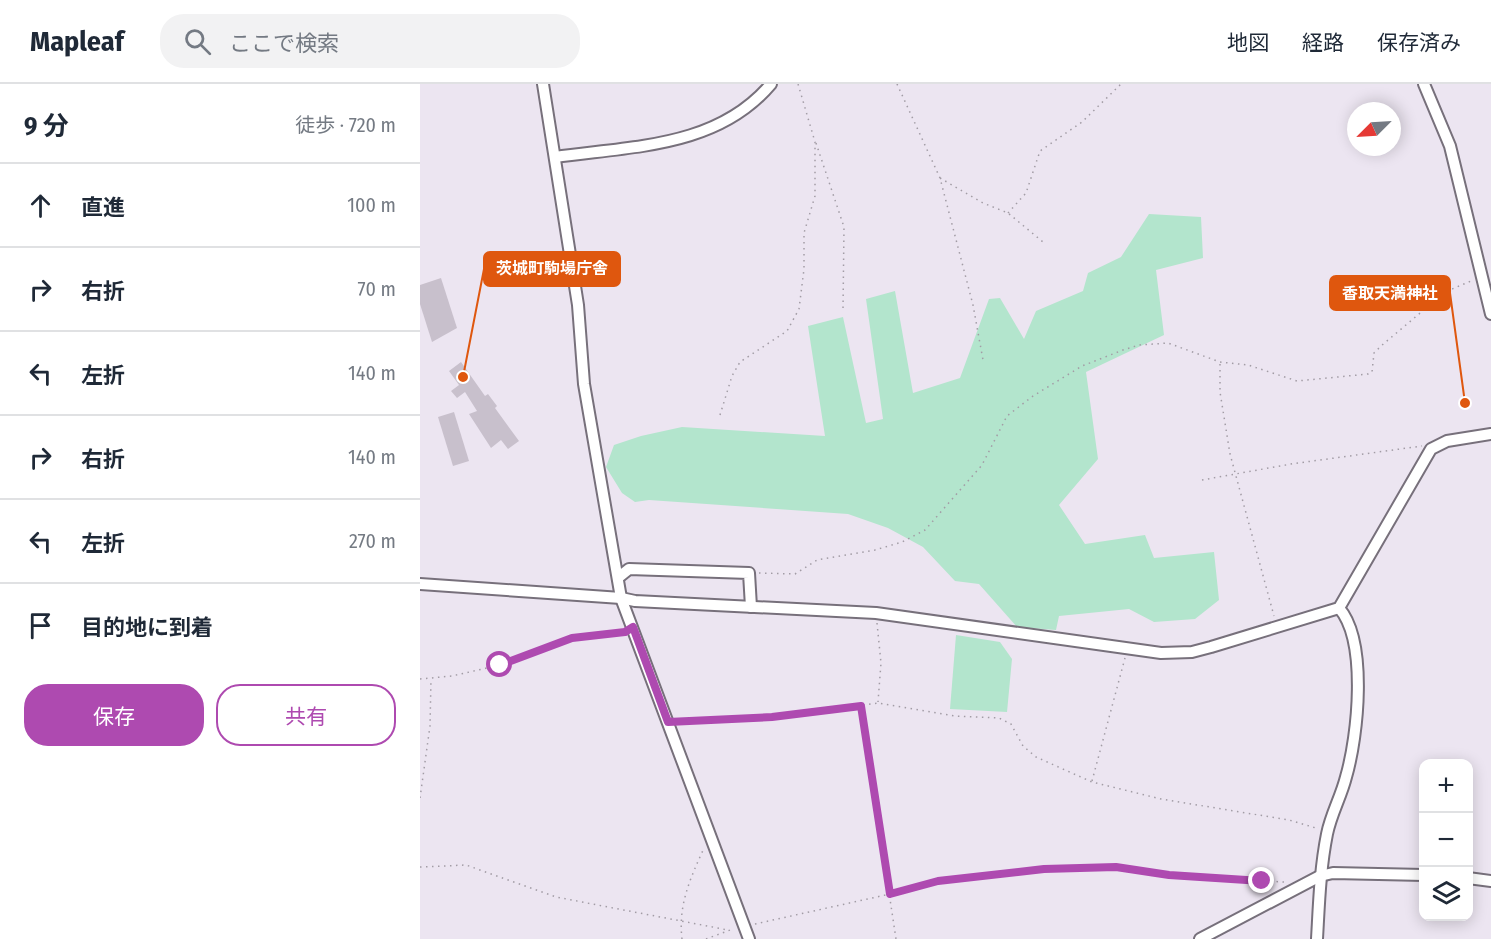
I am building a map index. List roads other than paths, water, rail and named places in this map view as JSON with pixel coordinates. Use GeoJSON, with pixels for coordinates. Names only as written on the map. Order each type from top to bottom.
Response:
{"type":"FeatureCollection","features":[{"type":"Feature","properties":{"kind":"street"},"geometry":{"type":"LineString","coordinates":[[543,84],[578,305],[584,384],[621,598],[749,939]]}},
{"type":"Feature","properties":{"kind":"street"},"geometry":{"type":"LineString","coordinates":[[555,157],[695,135],[733,119],[755,103],[771,84]]}},
{"type":"Feature","properties":{"kind":"street"},"geometry":{"type":"LineString","coordinates":[[1424,84],[1450,146],[1491,314]]}},
{"type":"Feature","properties":{"kind":"street"},"geometry":{"type":"LineString","coordinates":[[420,584],[621,598],[634,602],[876,613],[1127,650],[1161,653],[1192,652],[1339,608],[1431,449],[1447,441],[1491,434]]}},
{"type":"Feature","properties":{"kind":"street"},"geometry":{"type":"LineString","coordinates":[[619,577],[629,569],[749,573],[751,607]]}},
{"type":"Feature","properties":{"kind":"street"},"geometry":{"type":"LineString","coordinates":[[1317,939],[1320,876],[1327,833],[1351,757],[1358,684],[1357,661],[1349,620],[1339,608]]}},
{"type":"Feature","properties":{"kind":"street"},"geometry":{"type":"LineString","coordinates":[[1200,939],[1320,876],[1334,873],[1419,875]]}},
{"type":"Feature","properties":{"kind":"street"},"geometry":{"type":"LineString","coordinates":[[1473,879],[1491,881]]}},
{"type":"Feature","properties":{"kind":"place","name":"茨城町駒場庁舎"},"geometry":{"type":"Point","coordinates":[463,377]}},
{"type":"Feature","properties":{"kind":"place","name":"香取天満神社"},"geometry":{"type":"Point","coordinates":[1465,403]}}]}
